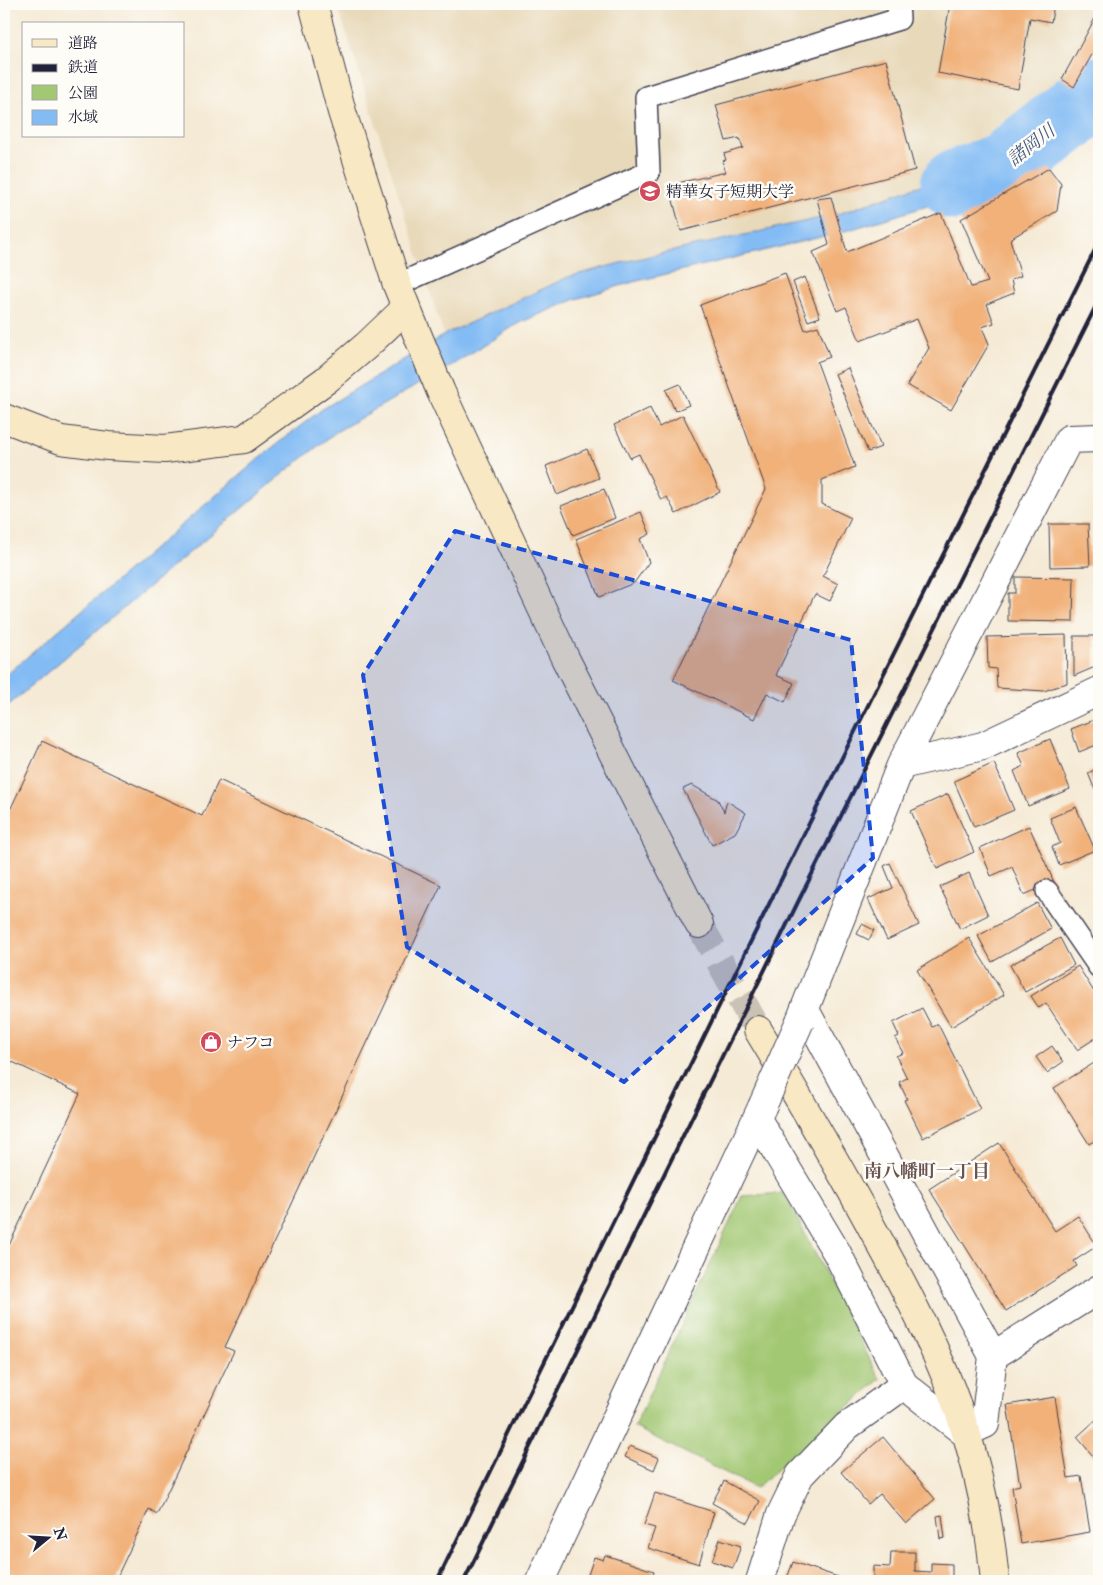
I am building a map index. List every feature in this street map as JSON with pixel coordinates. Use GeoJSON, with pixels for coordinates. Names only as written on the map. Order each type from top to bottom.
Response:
{"type":"FeatureCollection","features":[{"type":"Feature","properties":{"kind":"street"},"geometry":{"type":"LineString","coordinates":[[313,4],[342,112],[402,296],[441,392],[565,658],[699,924]]}},
{"type":"Feature","properties":{"kind":"street"},"geometry":{"type":"LineString","coordinates":[[4,418],[61,440],[108,446],[165,450],[244,439],[326,380],[366,346],[402,296]]}},
{"type":"Feature","properties":{"kind":"street"},"geometry":{"type":"LineString","coordinates":[[540,1581],[759,1113],[802,1015],[901,765],[1069,439],[1099,438]]}},
{"type":"Feature","properties":{"kind":"street"},"geometry":{"type":"LineString","coordinates":[[901,765],[983,746],[1099,691]]}},
{"type":"Feature","properties":{"kind":"street"},"geometry":{"type":"LineString","coordinates":[[802,1015],[993,1356],[984,1424],[965,1433]]}},
{"type":"Feature","properties":{"kind":"street"},"geometry":{"type":"LineString","coordinates":[[758,1030],[817,1128],[909,1295],[940,1365],[959,1411],[974,1460],[991,1541],[995,1581]]}},
{"type":"Feature","properties":{"kind":"street"},"geometry":{"type":"LineString","coordinates":[[759,1113],[838,1253],[904,1385],[965,1433]]}},
{"type":"Feature","properties":{"kind":"street"},"geometry":{"type":"LineString","coordinates":[[993,1356],[1099,1288]]}},
{"type":"Feature","properties":{"kind":"street"},"geometry":{"type":"LineString","coordinates":[[760,1581],[781,1514],[800,1475],[847,1426],[904,1385]]}},
{"type":"Feature","properties":{"kind":"lane"},"geometry":{"type":"LineString","coordinates":[[402,296],[649,172],[646,97],[899,19],[898,4]]}},
{"type":"Feature","properties":{"kind":"lane"},"geometry":{"type":"LineString","coordinates":[[1047,891],[1099,967]]}},
{"type":"Feature","properties":{"kind":"highlighted area"},"geometry":{"type":"Polygon","coordinates":[[[455,531],[851,640],[873,858],[624,1082],[407,947],[363,675],[455,531]]]}},
{"type":"Feature","properties":{"kind":"shaded area","name":"精華女子短期大学"},"geometry":{"type":"Polygon","coordinates":[[[337,4],[1099,4],[1099,38],[1059,104],[965,169],[838,214],[568,277],[444,335],[337,4]]]}},
{"type":"Feature","properties":{"kind":"green space"},"geometry":{"type":"Polygon","coordinates":[[[784,1193],[880,1379],[756,1488],[634,1427],[742,1196],[784,1193]]]}},
{"type":"Feature","properties":{"kind":"water"},"geometry":{"type":"Polygon","coordinates":[[[952,174],[960,196],[842,232],[633,282],[576,299],[519,323],[457,362],[336,432],[285,472],[4,709],[4,677],[268,451],[321,410],[444,335],[568,277],[628,261],[838,214],[952,174]]]}},
{"type":"Feature","properties":{"kind":"building"},"geometry":{"type":"Polygon","coordinates":[[[950,4],[1054,4],[1051,22],[1030,18],[1018,89],[938,73],[950,4]]]}},
{"type":"Feature","properties":{"kind":"building"},"geometry":{"type":"Polygon","coordinates":[[[1099,11],[1099,42],[1074,87],[1062,79],[1099,11]]]}},
{"type":"Feature","properties":{"kind":"building"},"geometry":{"type":"Polygon","coordinates":[[[886,60],[915,170],[681,231],[669,185],[726,172],[722,161],[726,160],[724,154],[743,148],[739,138],[726,141],[716,105],[886,60]]]}},
{"type":"Feature","properties":{"kind":"building"},"geometry":{"type":"Polygon","coordinates":[[[1049,168],[1061,184],[1057,211],[1010,239],[1021,276],[1011,280],[1014,293],[987,304],[994,323],[982,327],[989,344],[951,410],[907,385],[929,348],[917,319],[860,341],[846,307],[837,311],[813,252],[829,245],[817,199],[831,197],[847,252],[941,213],[971,287],[988,282],[961,219],[1049,168]]]}},
{"type":"Feature","properties":{"kind":"building"},"geometry":{"type":"Polygon","coordinates":[[[785,273],[805,330],[818,326],[830,357],[817,362],[855,467],[822,480],[822,504],[851,518],[823,576],[838,584],[830,601],[815,594],[776,675],[794,683],[785,702],[767,693],[754,719],[673,680],[766,489],[700,305],[785,273]]]}},
{"type":"Feature","properties":{"kind":"building"},"geometry":{"type":"Polygon","coordinates":[[[805,277],[820,317],[808,321],[793,282],[805,277]]]}},
{"type":"Feature","properties":{"kind":"building"},"geometry":{"type":"Polygon","coordinates":[[[848,368],[881,447],[868,452],[835,374],[848,368]]]}},
{"type":"Feature","properties":{"kind":"building"},"geometry":{"type":"Polygon","coordinates":[[[680,384],[689,405],[675,411],[666,390],[680,384]]]}},
{"type":"Feature","properties":{"kind":"building"},"geometry":{"type":"Polygon","coordinates":[[[650,408],[659,427],[683,415],[720,492],[676,514],[667,497],[661,500],[639,454],[630,458],[614,425],[650,408]]]}},
{"type":"Feature","properties":{"kind":"building"},"geometry":{"type":"Polygon","coordinates":[[[587,449],[599,478],[557,495],[546,466],[587,449]]]}},
{"type":"Feature","properties":{"kind":"building"},"geometry":{"type":"Polygon","coordinates":[[[604,489],[615,518],[573,535],[561,506],[604,489]]]}},
{"type":"Feature","properties":{"kind":"building"},"geometry":{"type":"Polygon","coordinates":[[[641,512],[650,534],[640,539],[649,562],[634,583],[599,597],[576,539],[641,512]]]}},
{"type":"Feature","properties":{"kind":"building"},"geometry":{"type":"Polygon","coordinates":[[[1049,524],[1088,524],[1090,566],[1050,567],[1049,524]]]}},
{"type":"Feature","properties":{"kind":"building"},"geometry":{"type":"Polygon","coordinates":[[[1015,577],[1074,578],[1073,622],[1008,621],[1008,593],[1015,593],[1015,577]]]}},
{"type":"Feature","properties":{"kind":"building"},"geometry":{"type":"Polygon","coordinates":[[[1066,635],[1067,683],[1044,691],[997,688],[996,669],[988,668],[987,637],[1066,635]]]}},
{"type":"Feature","properties":{"kind":"building"},"geometry":{"type":"Polygon","coordinates":[[[1074,636],[1095,636],[1095,667],[1074,676],[1074,636]]]}},
{"type":"Feature","properties":{"kind":"building"},"geometry":{"type":"Polygon","coordinates":[[[1099,718],[1099,744],[1079,752],[1071,729],[1099,718]]]}},
{"type":"Feature","properties":{"kind":"building"},"geometry":{"type":"Polygon","coordinates":[[[1050,739],[1070,789],[1028,806],[1014,771],[1024,766],[1018,753],[1050,739]]]}},
{"type":"Feature","properties":{"kind":"building"},"geometry":{"type":"Polygon","coordinates":[[[42,741],[202,816],[219,780],[441,885],[225,1347],[234,1351],[157,1514],[149,1509],[115,1581],[4,1581],[4,1256],[80,1094],[4,1058],[4,805],[11,808],[42,741]]]}},
{"type":"Feature","properties":{"kind":"building"},"geometry":{"type":"Polygon","coordinates":[[[994,763],[1014,810],[974,827],[954,781],[994,763]]]}},
{"type":"Feature","properties":{"kind":"building"},"geometry":{"type":"Polygon","coordinates":[[[1099,768],[1099,788],[1095,790],[1088,773],[1099,768]]]}},
{"type":"Feature","properties":{"kind":"building"},"geometry":{"type":"Polygon","coordinates":[[[692,785],[718,800],[724,812],[727,801],[746,813],[735,833],[712,845],[683,789],[692,785]]]}},
{"type":"Feature","properties":{"kind":"building"},"geometry":{"type":"Polygon","coordinates":[[[948,794],[974,852],[937,869],[911,811],[948,794]]]}},
{"type":"Feature","properties":{"kind":"building"},"geometry":{"type":"Polygon","coordinates":[[[1076,807],[1095,850],[1059,865],[1052,847],[1060,843],[1050,818],[1076,807]]]}},
{"type":"Feature","properties":{"kind":"building"},"geometry":{"type":"Polygon","coordinates":[[[1029,826],[1054,882],[1024,895],[1012,867],[991,876],[980,848],[1029,826]]]}},
{"type":"Feature","properties":{"kind":"building"},"geometry":{"type":"Polygon","coordinates":[[[890,863],[919,925],[887,940],[868,899],[893,888],[884,866],[890,863]]]}},
{"type":"Feature","properties":{"kind":"building"},"geometry":{"type":"Polygon","coordinates":[[[969,873],[988,915],[960,929],[940,887],[969,873]]]}},
{"type":"Feature","properties":{"kind":"building"},"geometry":{"type":"Polygon","coordinates":[[[1037,903],[1051,929],[992,962],[978,936],[1037,903]]]}},
{"type":"Feature","properties":{"kind":"building"},"geometry":{"type":"Polygon","coordinates":[[[862,924],[874,930],[869,940],[857,934],[862,924]]]}},
{"type":"Feature","properties":{"kind":"building"},"geometry":{"type":"Polygon","coordinates":[[[969,938],[1004,995],[951,1027],[917,970],[969,938]]]}},
{"type":"Feature","properties":{"kind":"building"},"geometry":{"type":"Polygon","coordinates":[[[1060,938],[1074,965],[1025,992],[1010,965],[1060,938]]]}},
{"type":"Feature","properties":{"kind":"building"},"geometry":{"type":"Polygon","coordinates":[[[1078,966],[1099,1000],[1099,1036],[1077,1050],[1046,1003],[1039,1008],[1031,996],[1078,966]]]}},
{"type":"Feature","properties":{"kind":"building"},"geometry":{"type":"Polygon","coordinates":[[[922,1008],[932,1027],[938,1024],[980,1109],[923,1138],[904,1100],[907,1099],[899,1082],[907,1078],[896,1056],[903,1053],[895,1038],[899,1036],[893,1023],[922,1008]]]}},
{"type":"Feature","properties":{"kind":"building"},"geometry":{"type":"Polygon","coordinates":[[[1052,1046],[1063,1062],[1047,1073],[1036,1057],[1052,1046]]]}},
{"type":"Feature","properties":{"kind":"building"},"geometry":{"type":"Polygon","coordinates":[[[1099,1060],[1099,1138],[1089,1144],[1054,1088],[1099,1060]]]}},
{"type":"Feature","properties":{"kind":"building"},"geometry":{"type":"Polygon","coordinates":[[[999,1143],[1055,1231],[1078,1216],[1097,1246],[1074,1261],[1077,1266],[1006,1311],[929,1189],[999,1143]]]}},
{"type":"Feature","properties":{"kind":"building"},"geometry":{"type":"Polygon","coordinates":[[[1055,1397],[1068,1478],[1081,1476],[1090,1532],[1021,1544],[1012,1487],[1020,1485],[1007,1405],[1055,1397]]]}},
{"type":"Feature","properties":{"kind":"building"},"geometry":{"type":"Polygon","coordinates":[[[1099,1417],[1099,1463],[1077,1437],[1099,1417]]]}},
{"type":"Feature","properties":{"kind":"building"},"geometry":{"type":"Polygon","coordinates":[[[883,1437],[935,1499],[906,1524],[880,1494],[868,1504],[841,1472],[883,1437]]]}},
{"type":"Feature","properties":{"kind":"building"},"geometry":{"type":"Polygon","coordinates":[[[630,1446],[659,1458],[654,1470],[625,1457],[630,1446]]]}},
{"type":"Feature","properties":{"kind":"building"},"geometry":{"type":"Polygon","coordinates":[[[724,1481],[760,1501],[748,1523],[712,1503],[724,1481]]]}},
{"type":"Feature","properties":{"kind":"building"},"geometry":{"type":"Polygon","coordinates":[[[655,1493],[714,1512],[699,1564],[648,1548],[655,1528],[644,1525],[655,1493]]]}},
{"type":"Feature","properties":{"kind":"building"},"geometry":{"type":"Polygon","coordinates":[[[942,1515],[945,1538],[940,1539],[937,1516],[942,1515]]]}},
{"type":"Feature","properties":{"kind":"building"},"geometry":{"type":"Polygon","coordinates":[[[720,1539],[741,1546],[733,1568],[712,1561],[720,1539]]]}},
{"type":"Feature","properties":{"kind":"building"},"geometry":{"type":"Polygon","coordinates":[[[891,1552],[915,1552],[915,1571],[931,1572],[931,1563],[952,1564],[952,1581],[873,1581],[873,1566],[890,1567],[891,1552]]]}},
{"type":"Feature","properties":{"kind":"building"},"geometry":{"type":"Polygon","coordinates":[[[605,1555],[654,1571],[651,1581],[586,1581],[594,1557],[603,1560],[605,1555]]]}},
{"type":"Feature","properties":{"kind":"building"},"geometry":{"type":"Polygon","coordinates":[[[793,1562],[850,1581],[786,1581],[793,1562]]]}},
{"type":"Feature","properties":{"kind":"waterway","name":"諸岡川"},"geometry":{"type":"LineString","coordinates":[[956,185],[1004,167],[1099,92]]}},
{"type":"Feature","properties":{"kind":"tunnel"},"geometry":{"type":"LineString","coordinates":[[699,924],[758,1030]]}},
{"type":"Feature","properties":{"kind":"railway"},"geometry":{"type":"LineString","coordinates":[[437,1581],[774,894],[1099,242]]}},
{"type":"Feature","properties":{"kind":"railway"},"geometry":{"type":"LineString","coordinates":[[464,1581],[799,900],[1099,300]]}},
{"type":"Feature","properties":{"kind":"place","name":"精華女子短期大学"},"geometry":{"type":"Point","coordinates":[650,191]}},
{"type":"Feature","properties":{"kind":"place","name":"ナフコ"},"geometry":{"type":"Point","coordinates":[211,1042]}},
{"type":"Feature","properties":{"kind":"district","name":"南八幡町一丁目"},"geometry":{"type":"Point","coordinates":[927,1171]}}]}
